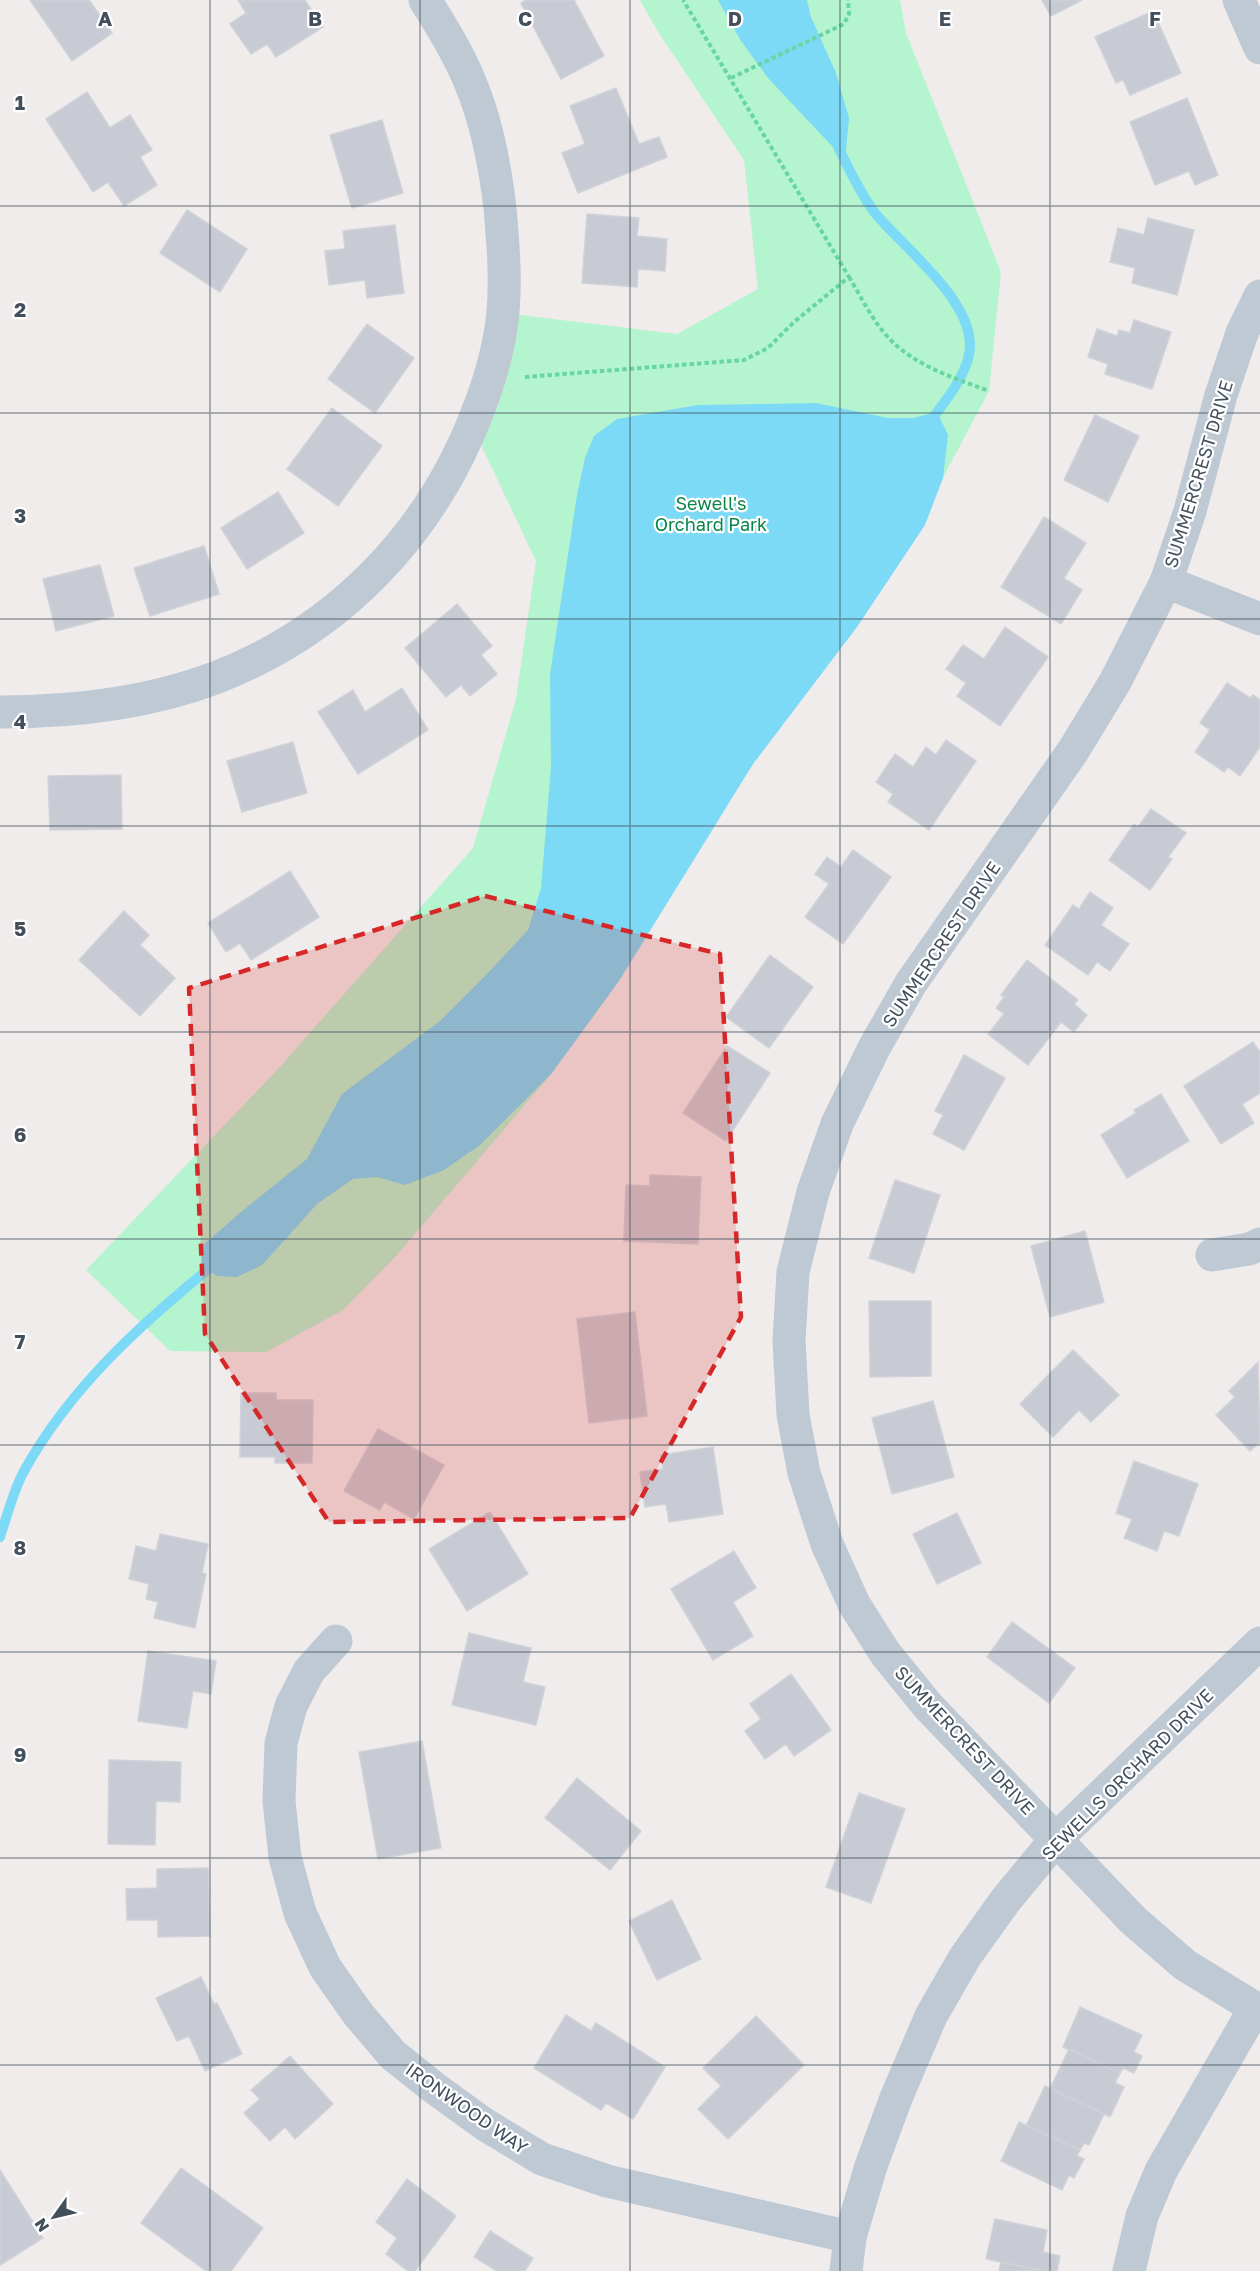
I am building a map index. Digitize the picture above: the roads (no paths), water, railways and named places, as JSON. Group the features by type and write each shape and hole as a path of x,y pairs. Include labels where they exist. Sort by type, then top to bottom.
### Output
{"street":[{"path":"0,712 61,712 156,696 215,678 274,650 324,617 374,577 414,530 449,477 491,377 503,313 504,253 489,138 470,81 425,0"},
{"path":"1239,0 1260,48"},
{"name":"SUMMERCREST DRIVE","path":"1257,2010 1185,1965 1133,1920 1057,1838 928,1706 885,1653 849,1594 827,1544 804,1473 793,1415 789,1341 793,1272 813,1192 837,1124 874,1048 911,983 1073,751 1115,682 1166,582 1190,511 1221,395 1242,333 1260,296"},
{"path":"1166,582 1260,619"},
{"path":"1212,1255 1249,1249 1260,1244"},
{"name":"IRONWOOD WAY","path":"336,1641 309,1671 291,1706 281,1743 279,1801 285,1857 300,1913 325,1966 358,2014 393,2055 483,2124 542,2159 607,2181 850,2237"},
{"name":"SEWELLS ORCHARD DRIVE","path":"846,2271 850,2237 871,2166 931,2016 965,1958 1005,1901 1057,1838 1260,1643"},
{"path":"1129,2271 1142,2216 1161,2171 1257,2010"}],"water":[{"path":"718,0 807,0 811,17 836,73 849,118 845,160 768,78 741,41"},
{"path":"816,403 888,418 913,418 937,412 948,435 943,478 925,525 857,627 753,764 619,981 552,1073 480,1145 444,1170 405,1185 377,1177 353,1179 317,1204 262,1265 237,1277 217,1276 201,1265 202,1246 307,1159 342,1094 440,1021 528,930 541,888 551,767 550,674 577,495 585,458 594,436 617,419 698,405"}],"waterway":[{"path":"839,149 875,213 933,274 959,309 967,327 970,345 966,365 956,385 930,421"},
{"path":"0,1537 23,1473 62,1413 85,1385 135,1333 217,1262"}],"park label":[{"name":"Sewell's Orchard Park","path":"711,513"}]}
